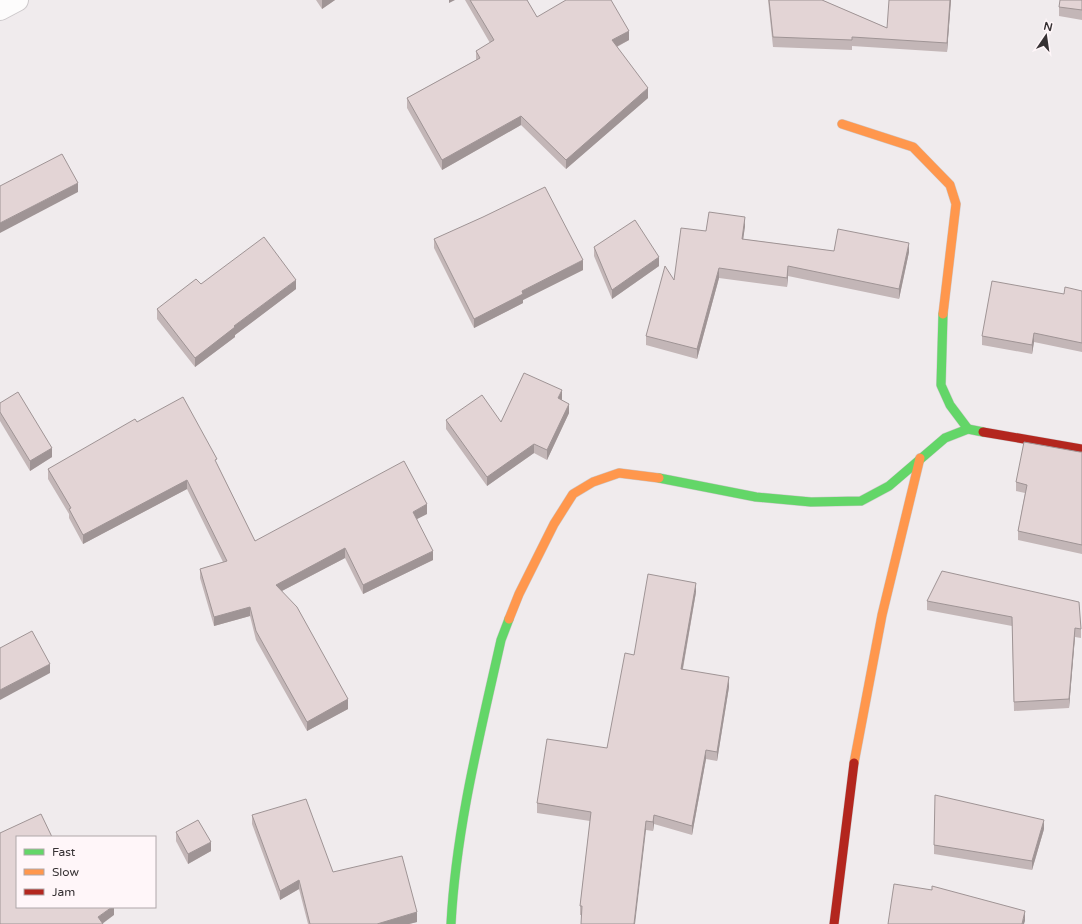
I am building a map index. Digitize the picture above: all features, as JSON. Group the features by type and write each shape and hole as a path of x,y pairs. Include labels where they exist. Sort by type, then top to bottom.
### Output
{"street":[{"path":"0,9 17,0"},
{"path":"842,124 913,147 950,185 956,204 942,325 941,386 950,405 968,429"},
{"path":"451,924 453,888 469,782 501,640 519,594 554,524 573,494 593,482 618,473 677,480 756,497 811,502 861,501 889,486 945,438 968,429 1082,449"},
{"path":"834,924 852,774 875,649 899,539 920,458"}],"building":[{"path":"470,0 527,0 537,17 566,0 611,0 629,31 612,40 648,88 566,160 521,116 442,160 407,98 480,58 476,51 494,40"},
{"path":"769,0 822,0 887,28 889,0 950,0 947,43 852,37 852,40 773,37"},
{"path":"1060,0 1082,0 1082,10 1059,7"},
{"path":"62,154 78,183 0,223 0,186"},
{"path":"545,187 583,260 522,291 523,294 474,319 434,239"},
{"path":"709,212 745,217 742,239 834,251 838,229 909,243 899,289 788,266 787,278 719,268 697,349 646,336 665,266 674,280 681,228 706,231"},
{"path":"635,220 659,257 612,290 594,247"},
{"path":"264,237 296,280 234,326 235,327 195,358 157,309 196,279 201,284"},
{"path":"992,281 1064,294 1065,287 1082,291 1082,343 1034,333 1032,345 982,336"},
{"path":"524,373 562,390 558,398 569,404 547,450 534,444 487,477 446,420 482,395 501,422"},
{"path":"18,392 52,448 30,461 0,412 0,403"},
{"path":"183,397 217,459 215,460 255,541 404,461 427,504 413,512 433,551 363,585 345,548 276,585 297,607 348,699 307,722 256,631 250,607 214,617 200,569 227,561 187,480 83,535 69,509 71,508 48,469 135,419 137,422"},
{"path":"1024,442 1082,452 1082,545 1018,531 1027,485 1016,482"},
{"path":"942,571 1079,602 1081,629 1075,628 1069,699 1014,702 1012,617 927,601"},
{"path":"648,574 696,583 681,669 729,677 717,752 706,750 692,826 654,815 653,822 646,821 634,924 581,924 582,906 580,906 591,812 537,803 547,739 607,748 625,653 634,655"},
{"path":"32,631 50,664 0,690 0,648"},
{"path":"935,795 1044,820 1032,861 934,845"},
{"path":"306,799 333,872 402,856 417,912 377,924 310,924 299,880 280,891 252,815"},
{"path":"41,814 52,836 16,836 16,908 111,908 98,917 103,924 0,924 0,833"},
{"path":"198,820 211,842 188,854 176,832"},
{"path":"894,884 932,890 932,886 1025,911 1022,924 888,924"}],"traffic: fast":[{"path":"943,314 941,385 950,405 968,429"},
{"path":"659,478 756,497 811,502 861,501 889,486 945,438 968,429 983,432"},
{"path":"451,924 463,817 477,746 501,640 509,619"}],"traffic: slow":[{"path":"842,124 913,147 950,185 956,204 943,314"},
{"path":"854,763 882,615 920,458"},
{"path":"509,619 519,594 554,524 573,494 593,482 619,473 659,478"}],"traffic: jam":[{"path":"983,432 1082,449"},
{"path":"834,924 854,763"}]}
